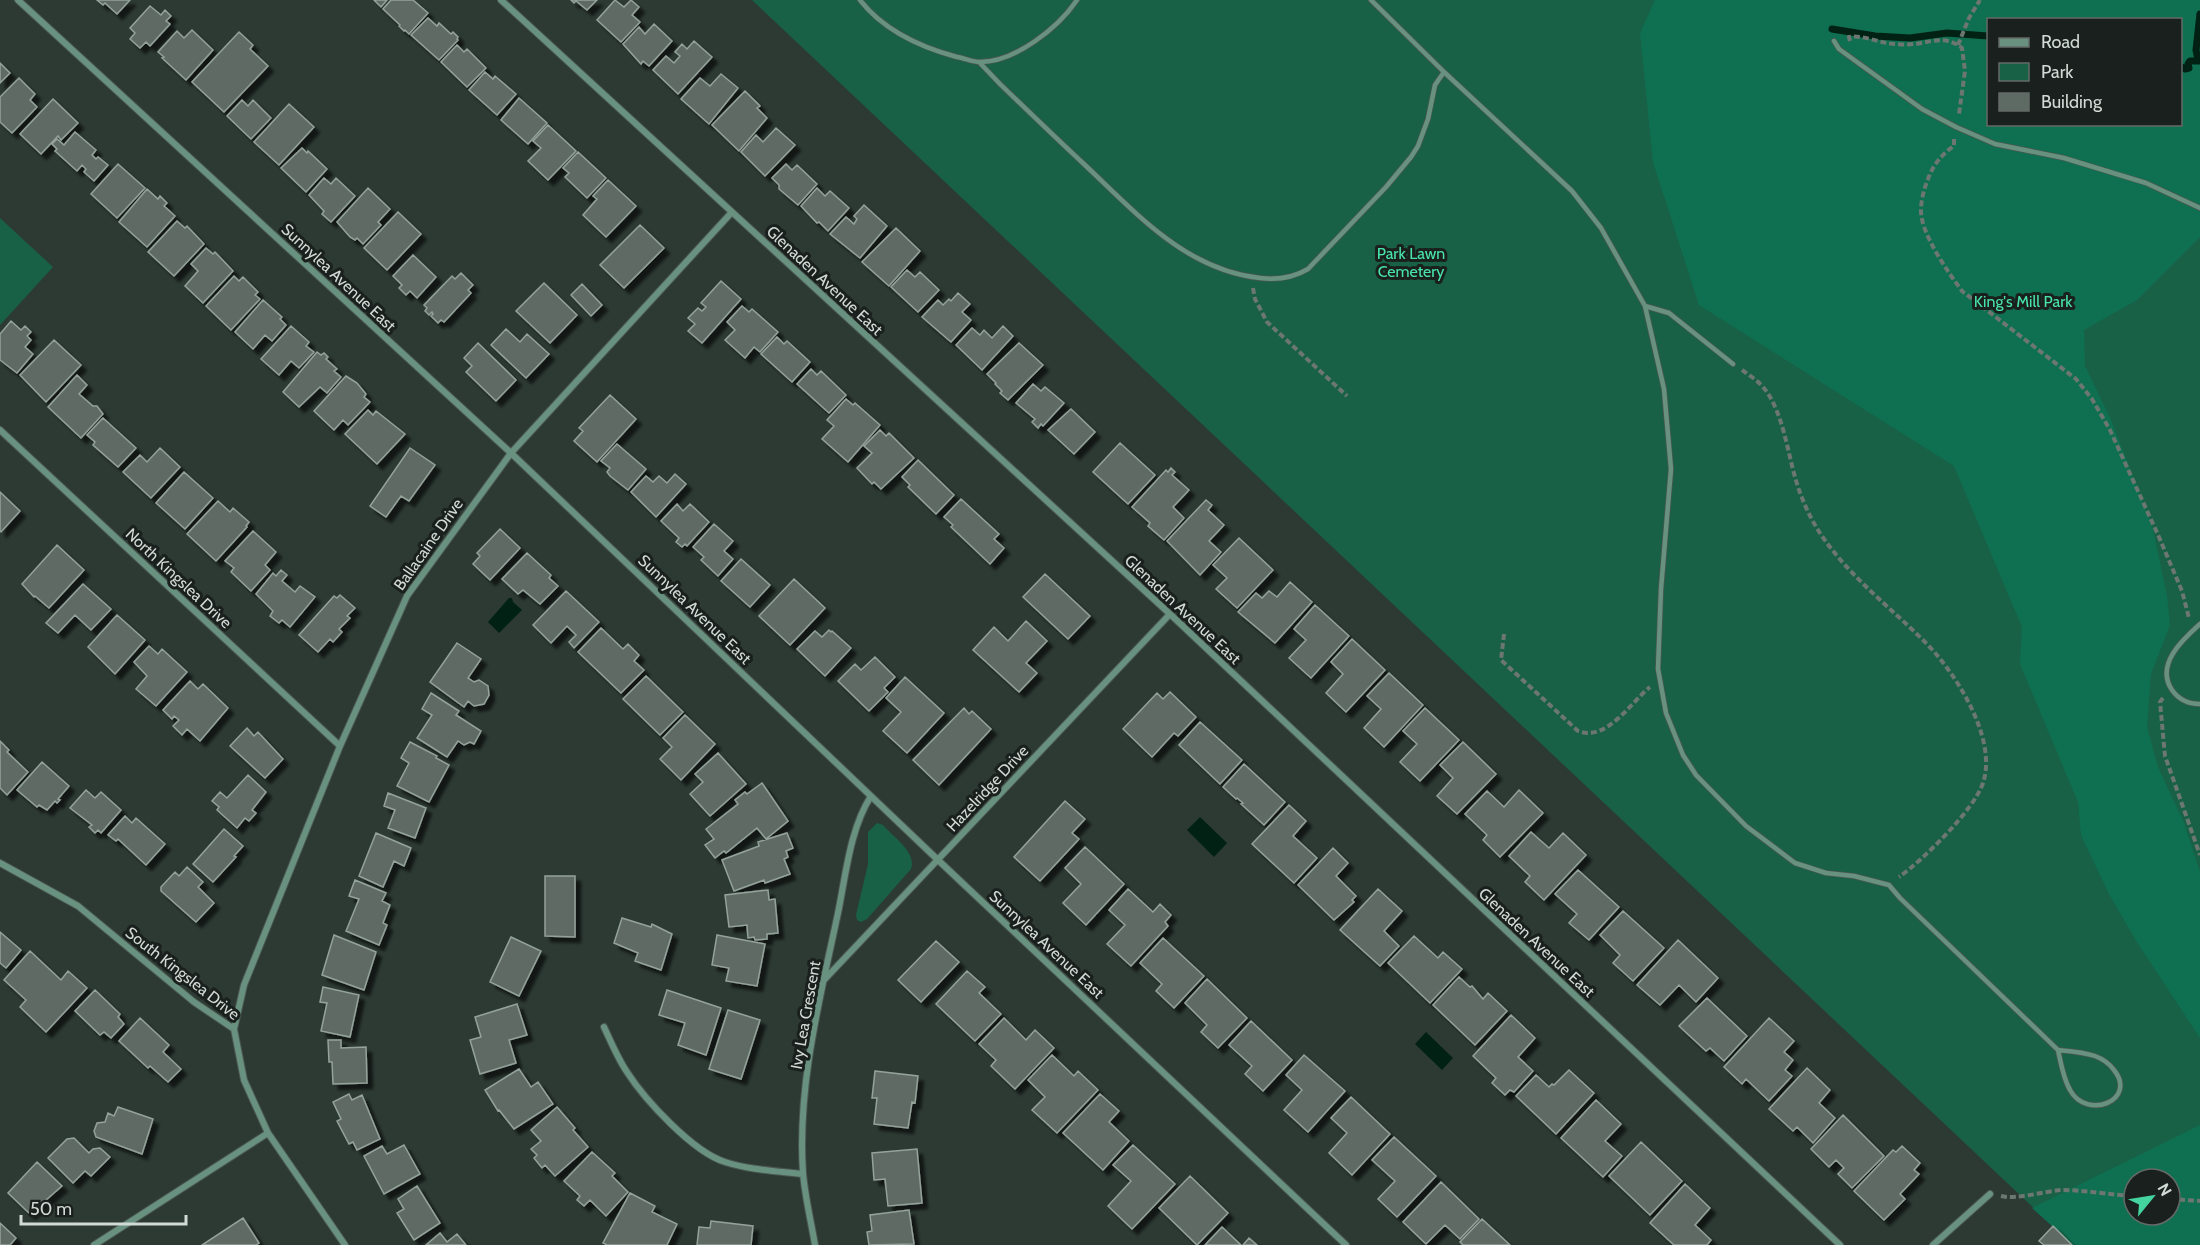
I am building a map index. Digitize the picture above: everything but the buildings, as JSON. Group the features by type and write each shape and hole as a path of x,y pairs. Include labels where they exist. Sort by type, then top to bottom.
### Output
{"street":[{"name":"Sunnylea Avenue East","path":"18,0 511,453 1346,1245"},
{"name":"Glenaden Avenue East","path":"501,0 1170,614 1840,1245"},
{"name":"Ballacaine Drive","path":"234,1029 244,985 340,746 407,596 511,453 732,212"},
{"name":"North Kingslea Drive","path":"0,430 340,746"},
{"name":"Hazelridge Drive","path":"824,980 1170,614"},
{"name":"Ivy Lea Crescent","path":"815,1245 803,1174 803,1103 824,980 861,812 871,796"},
{"name":"South Kingslea Drive","path":"0,863 78,906 194,1002 234,1029 244,1080 268,1133 345,1245"},
{"path":"604,1027 626,1071 643,1094 683,1134 703,1150 726,1162 752,1168 803,1174"},
{"path":"94,1245 268,1133"},
{"path":"1933,1245 1990,1194"}],"lane":[{"path":"860,0 882,23 899,35 928,47 979,62 1006,57 1029,45 1050,31 1069,12 1077,0"},
{"path":"1371,0 1444,72 1572,191 1601,228 1646,306 1664,389 1671,469 1661,589 1658,650 1660,680 1666,713 1683,755 1696,775 1746,826 1795,863 1826,873 1854,876 1889,885 2058,1050 2070,1092 2082,1103 2094,1106 2106,1104 2119,1093 2121,1082 2116,1071 2105,1060 2093,1055 2058,1050"},
{"path":"1834,41 1839,49 1922,109 1956,127 1995,144 2064,158 2146,183 2200,208"},
{"path":"979,62 1153,230 1208,264 1250,277 1285,278 1298,275 1308,269 1386,187 1418,146 1428,119 1435,85 1444,72"},
{"path":"1646,306 1669,313 1733,364"},
{"path":"2200,624 2177,646 2167,668 2170,688 2182,700 2200,704"}],"path":[{"path":"1958,45 1969,18 1980,0"},
{"path":"1849,37 1856,36 1907,45 1941,38 1962,48 1965,71 1954,146 1946,151 1938,161 1923,191 1921,213 1927,234 1962,291 2076,379 2092,399 2110,430 2159,537 2182,591 2193,631"},
{"path":"1250,277 1255,299 1267,322 1347,396"},
{"path":"1733,364 1764,388 1773,404 1786,440 1795,477 1818,530 1857,578 1927,644 1969,702 1981,728 1986,766 1983,783 1976,797 1928,854 1889,885"},
{"path":"1504,634 1500,660 1578,731 1585,734 1606,730 1640,695 1660,680"},
{"path":"2170,688 2160,702 2165,756 2200,855"},
{"path":"1990,1194 2010,1198 2034,1192 2064,1190 2122,1195"},
{"path":"2182,1200 2200,1201"}],"green space":[{"name":"Park Lawn Cemetery","path":"752,0 2200,0 2200,1245 2073,1245"},
{"name":"King's Mill Park","path":"1655,0 2200,0 2200,237 2137,300 2084,330 2085,366 2111,420 2152,525 2167,596 2170,625 2151,674 2147,727 2158,767 2184,823 2200,872 2200,1038 2135,939 2109,894 2081,835 2078,802 2020,664 2022,627 1954,466 1699,305 1653,162 1640,33"},
{"path":"0,218 53,267 0,325"},
{"path":"877,823 883,825 903,845 912,863 911,869 867,919 861,922 857,920 856,915 868,864 868,832"},
{"path":"2200,1125 2200,1245 2073,1245 2032,1208"}],"shaded area":[{"path":"509,598 512,598 522,610 499,633 488,622"},
{"path":"1200,817 1227,843 1214,857 1187,830"},
{"path":"1426,1032 1453,1058 1442,1070 1415,1044"}],"waterway":[{"path":"2198,60 2196,50 2200,14"},
{"path":"1832,29 1875,36 1910,38 1947,33 1987,36"},
{"path":"2182,67 2189,68 2190,61 2200,61"}]}
